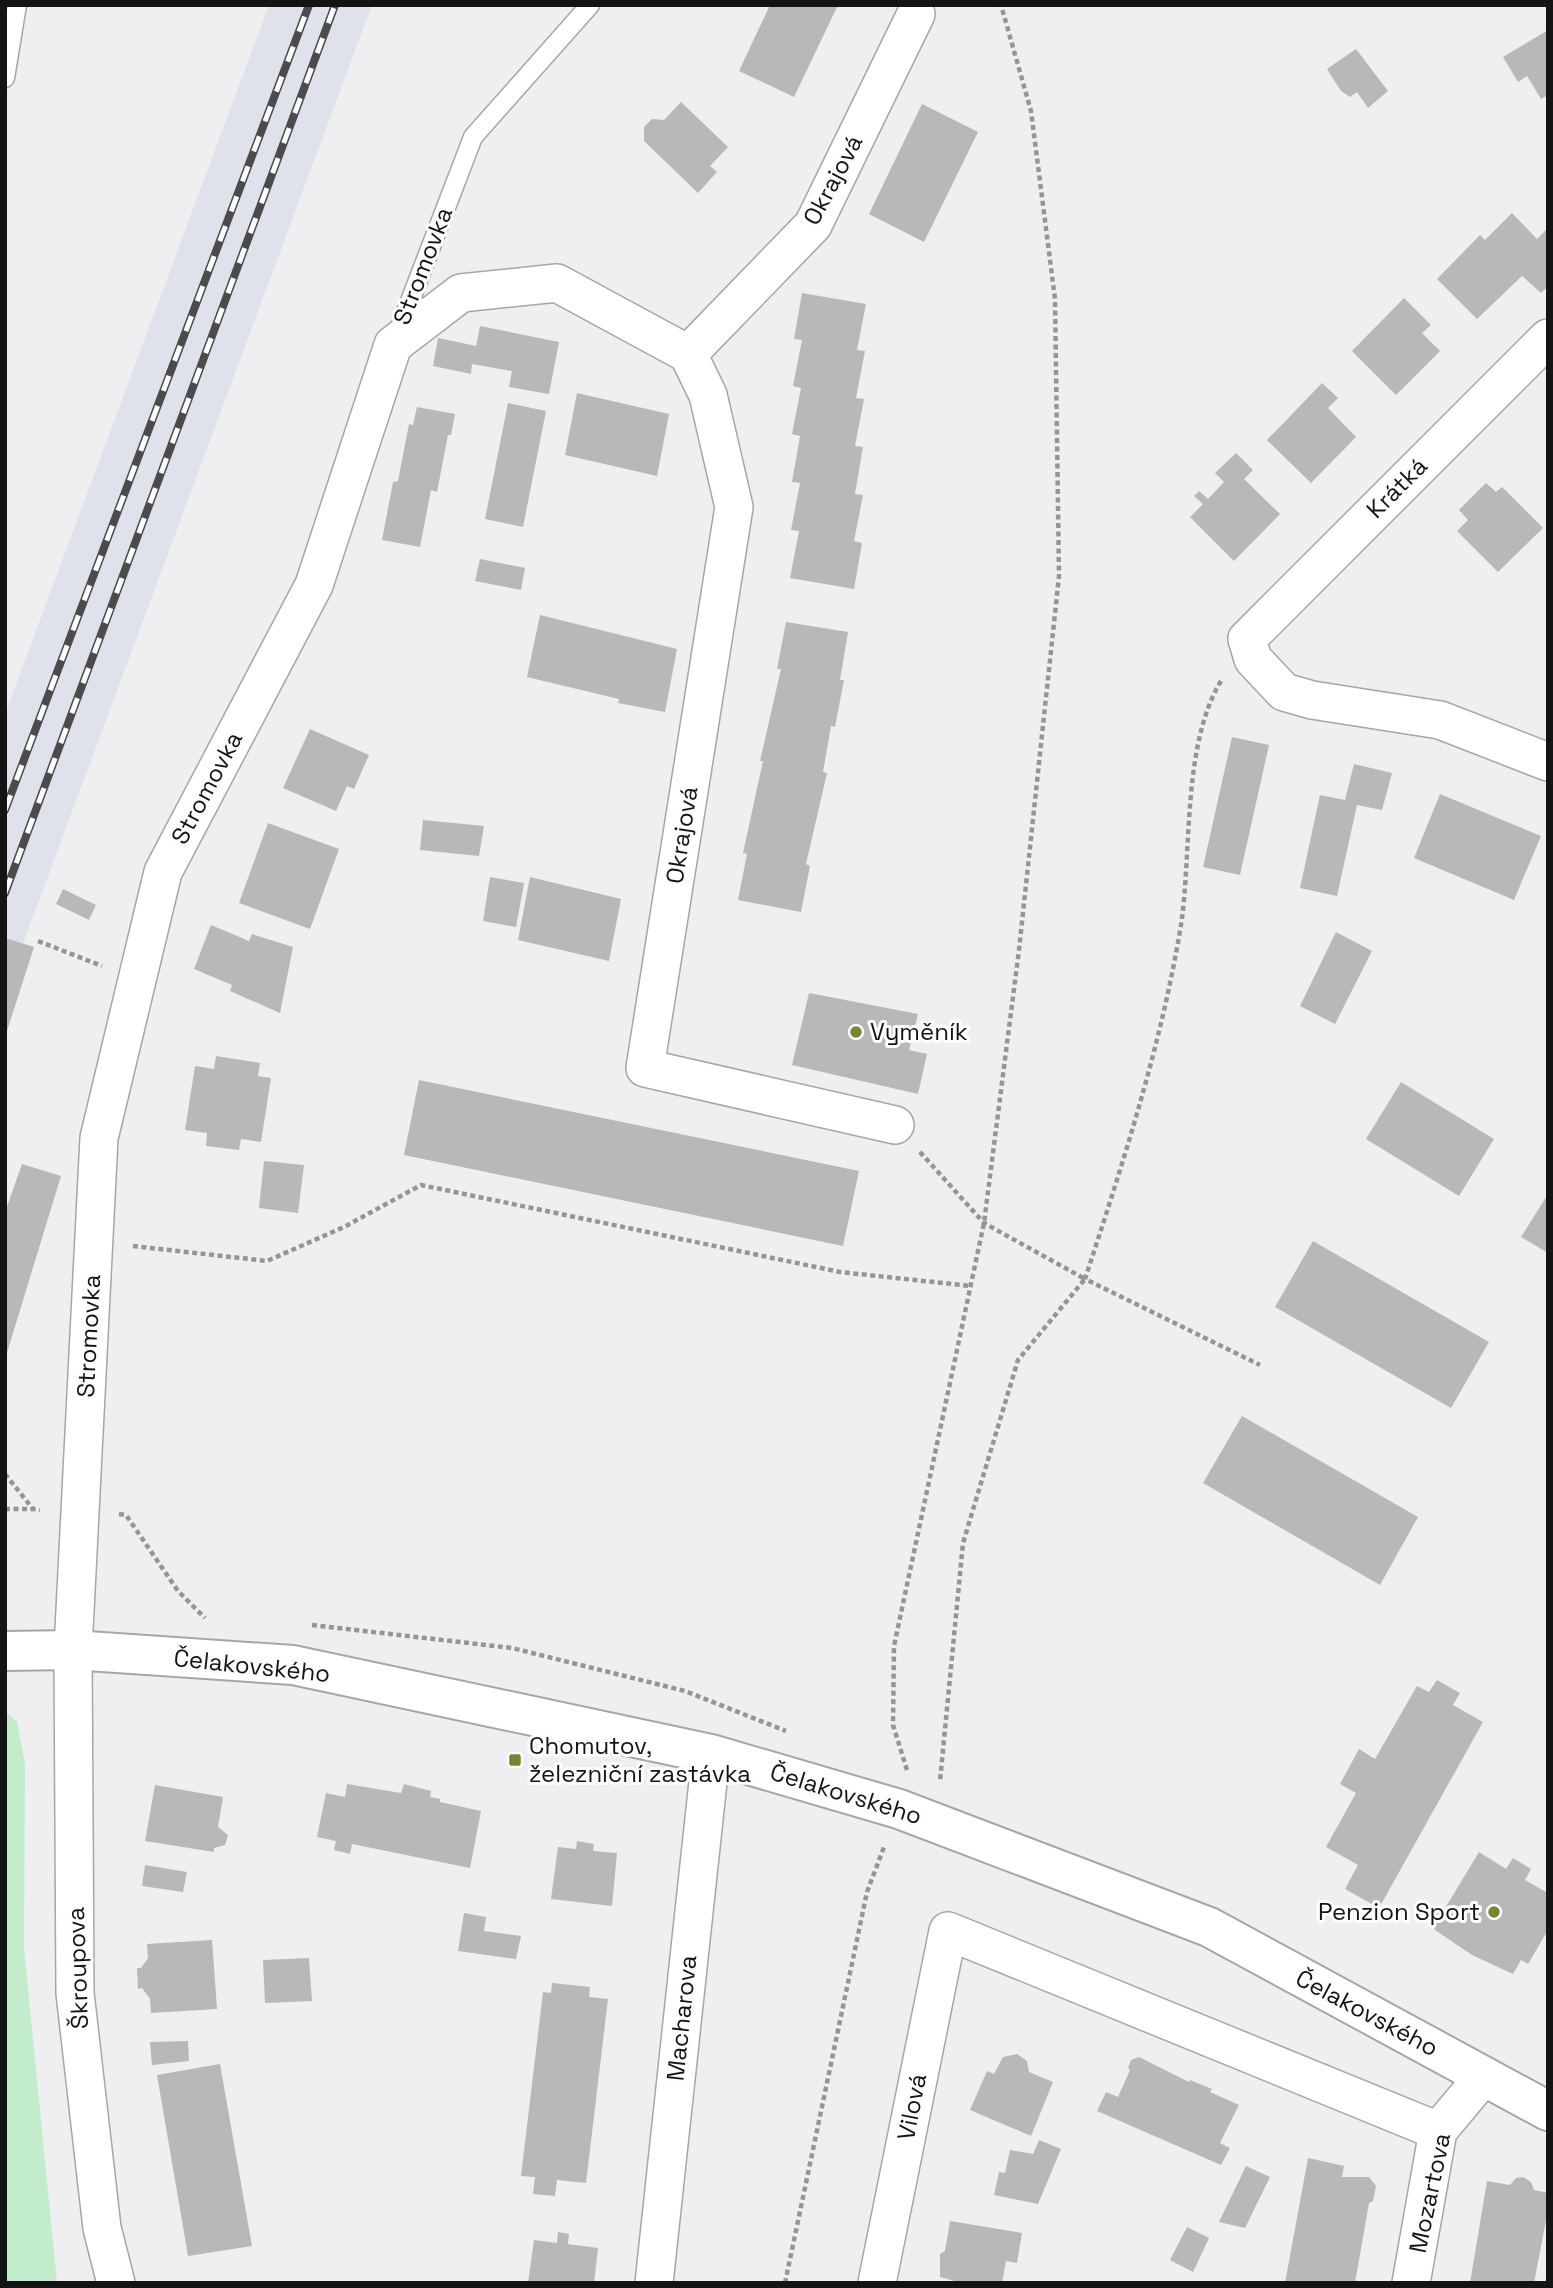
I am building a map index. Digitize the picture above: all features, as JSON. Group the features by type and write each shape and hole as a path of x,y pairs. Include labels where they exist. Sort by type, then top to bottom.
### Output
{"street":[{"name":"Okrajová","path":"895,1125 645,1068 734,507 708,396 688,354 813,225 916,14"},
{"path":"393,345 461,293 557,283 688,354"},
{"name":"Krátká","path":"1247,639 1548,338"},
{"name":"Stromovka","path":"72,1650 99,1138 136,979 163,872 314,585 393,345"},
{"path":"1247,639 1253,659 1284,692 1312,700 1440,720 1548,762"},
{"name":"Čelakovského","path":"5,1651 72,1650 293,1665 710,1754 932,1819 1209,1927 1548,2111"},
{"name":"Škroupova","path":"72,1650 75,1993 102,2228 116,2283"},
{"name":"Macharova","path":"654,2283 710,1754"},
{"name":"Vilová","path":"877,2283 948,1931 1438,2131"},
{"name":"Mozartova","path":"1411,2283 1438,2131 1484,2076"}],"lane":[{"path":"5,78 17,5"},
{"name":"Stromovka","path":"393,345 473,137 590,5"}],"path":[{"path":"909,1779 893,1725 894,1646 984,1223 1019,950 1059,576 1055,299 1031,111 1002,5"},
{"path":"932,1819 939,1790 963,1543 1018,1360 1085,1279 1135,1128 1181,925 1196,755 1214,692 1247,639"},
{"path":"38,941 136,979"},
{"path":"895,1125 984,1223 1085,1279 1260,1365"},
{"path":"94,1242 267,1261 344,1227 421,1185 840,1272 971,1286"},
{"path":"5,1509 33,1509"},
{"path":"205,1618 217,1619"},
{"path":"305,1624 512,1648 685,1691 797,1735"},
{"path":"785,2283 867,1892 887,1839"}],"shaded area":[{"path":"269,5 372,5 5,992 5,714"}],"green space":[{"path":"5,1712 17,1721 25,1764 24,1948 57,2283 5,2283"}],"building":[{"path":"770,5 838,5 794,97 739,71"},
{"path":"1548,30 1548,95 1541,99 1527,76 1518,82 1503,57"},
{"path":"1356,49 1388,91 1368,108 1357,92 1350,97 1341,91 1327,69"},
{"path":"681,102 728,147 710,166 717,172 698,193 644,141 644,127 652,119 664,120"},
{"path":"922,104 978,132 924,242 869,214"},
{"path":"1512,213 1537,239 1548,228 1548,286 1541,293 1522,276 1477,319 1437,279 1480,235 1485,240"},
{"path":"802,293 866,304 857,350 865,351 856,398 864,399 855,446 863,447 855,494 863,495 854,541 862,543 854,589 790,578 799,531 791,530 800,483 792,482 800,436 792,434 801,388 793,386 802,340 794,339"},
{"path":"1404,298 1431,325 1422,333 1440,351 1396,395 1352,351"},
{"path":"480,326 559,342 549,394 509,387 512,371 472,364 471,374 433,366 438,338 476,346"},
{"path":"1322,383 1338,398 1328,408 1356,437 1311,483 1267,440"},
{"path":"577,393 669,414 657,476 565,455"},
{"path":"508,403 546,411 523,527 485,519"},
{"path":"417,407 455,414 437,492 431,490 420,547 382,540 393,482 398,481 409,424 413,425"},
{"path":"1236,453 1253,470 1244,479 1280,514 1234,561 1190,517 1203,504 1194,496 1199,491 1208,499 1224,482 1215,473"},
{"path":"1486,483 1496,492 1502,487 1543,528 1498,572 1457,531 1468,520 1459,510"},
{"path":"480,559 525,568 521,590 475,581"},
{"path":"540,615 677,649 665,712 618,703 619,699 527,677"},
{"path":"786,622 848,632 840,680 844,680 835,727 831,726 823,772 827,773 806,864 810,866 801,912 738,900 747,854 743,853 763,761 760,761 781,669 777,669"},
{"path":"310,729 369,755 354,789 347,786 336,811 283,788"},
{"path":"1232,737 1269,745 1240,875 1203,867"},
{"path":"1354,764 1392,773 1382,810 1357,805 1337,896 1300,888 1320,795 1345,800"},
{"path":"1440,794 1541,836 1514,900 1414,858"},
{"path":"423,820 484,826 479,856 420,850"},
{"path":"268,823 339,849 310,929 239,903"},
{"path":"490,877 524,883 516,927 483,921"},
{"path":"530,877 621,899 609,961 518,940"},
{"path":"63,889 96,905 89,920 56,904"},
{"path":"211,925 249,941 252,934 293,947 280,1013 230,991 232,985 194,969"},
{"path":"1336,932 1372,951 1335,1024 1300,1006"},
{"path":"5,938 34,947 6,1034 5,1034"},
{"name":"Vyměník","path":"809,993 918,1014 909,1050 927,1054 918,1094 792,1065"},
{"path":"216,1056 260,1063 258,1076 271,1078 261,1142 241,1139 239,1150 206,1146 207,1133 185,1130 195,1066 214,1069"},
{"path":"419,1080 859,1171 843,1246 404,1155"},
{"path":"1401,1082 1494,1139 1459,1196 1366,1139"},
{"path":"264,1161 304,1165 298,1213 259,1208"},
{"path":"22,1164 61,1176 6,1356 5,1212"},
{"path":"1548,1194 1548,1253 1521,1237"},
{"path":"1313,1241 1489,1342 1451,1408 1275,1307"},
{"path":"1242,1416 1418,1517 1380,1585 1203,1483"},
{"path":"1437,1680 1460,1693 1453,1705 1483,1722 1379,1908 1345,1889 1358,1865 1326,1847 1356,1793 1340,1784 1359,1749 1375,1759 1417,1686 1429,1692"},
{"path":"347,1784 401,1793 404,1784 431,1791 430,1797 440,1799 440,1802 481,1811 470,1868 352,1844 350,1854 334,1850 336,1841 317,1837 326,1793 345,1797"},
{"path":"155,1785 223,1797 218,1827 228,1835 225,1845 214,1848 214,1852 145,1841"},
{"path":"577,1841 594,1844 593,1851 617,1853 612,1906 551,1899 558,1847 576,1849"},
{"name":"Penzion Sport","path":"1479,1852 1506,1869 1513,1858 1531,1869 1525,1880 1548,1893 1548,1930 1528,1964 1521,1960 1513,1974 1472,1955 1435,1930 1432,1923 1437,1914 1444,1910"},
{"path":"145,1865 187,1872 183,1892 142,1886"},
{"path":"464,1913 486,1917 484,1931 521,1936 516,1959 458,1951"},
{"path":"212,1940 217,2009 151,2013 150,1999 142,1988 138,1989 137,1968 141,1968 148,1958 147,1944"},
{"path":"309,1958 312,2001 265,2003 263,1960"},
{"path":"552,1983 590,1987 589,1997 608,1999 586,2183 557,2180 555,2196 533,2194 535,2177 521,2176 543,1992 551,1993"},
{"path":"188,2041 189,2061 152,2065 150,2042"},
{"path":"1017,2054 1027,2061 1029,2072 1053,2082 1031,2136 970,2110 987,2071 994,2074 1003,2057"},
{"path":"1139,2057 1189,2082 1190,2080 1212,2089 1210,2092 1239,2105 1220,2143 1230,2148 1221,2165 1097,2111 1106,2092 1118,2097 1130,2070 1128,2068 1131,2060"},
{"path":"220,2064 252,2246 188,2256 157,2075"},
{"path":"1039,2140 1061,2149 1038,2204 994,2195 999,2172 1005,2173 1010,2150 1033,2154"},
{"path":"1308,2158 1344,2166 1342,2177 1369,2177 1376,2186 1373,2201 1369,2203 1355,2283 1285,2283"},
{"path":"1246,2166 1270,2177 1245,2228 1219,2222"},
{"path":"1523,2177 1531,2182 1534,2190 1548,2193 1548,2210 1534,2283 1470,2283 1487,2181 1510,2185 1516,2178"},
{"path":"950,2221 1022,2233 1017,2263 1006,2261 1002,2283 962,2283 940,2277 940,2254 945,2251"},
{"path":"1187,2227 1209,2238 1193,2272 1170,2260"},
{"path":"558,2232 569,2234 568,2244 598,2248 594,2283 528,2283 534,2240 557,2243"}],"railway":[{"path":"5,810 309,5"},
{"path":"5,893 335,5"}],"place":[{"name":"Vyměník","path":"856,1032"},
{"name":"Chomutov, železniční zastávka","path":"515,1760"},
{"name":"Penzion Sport","path":"1494,1912"}]}
